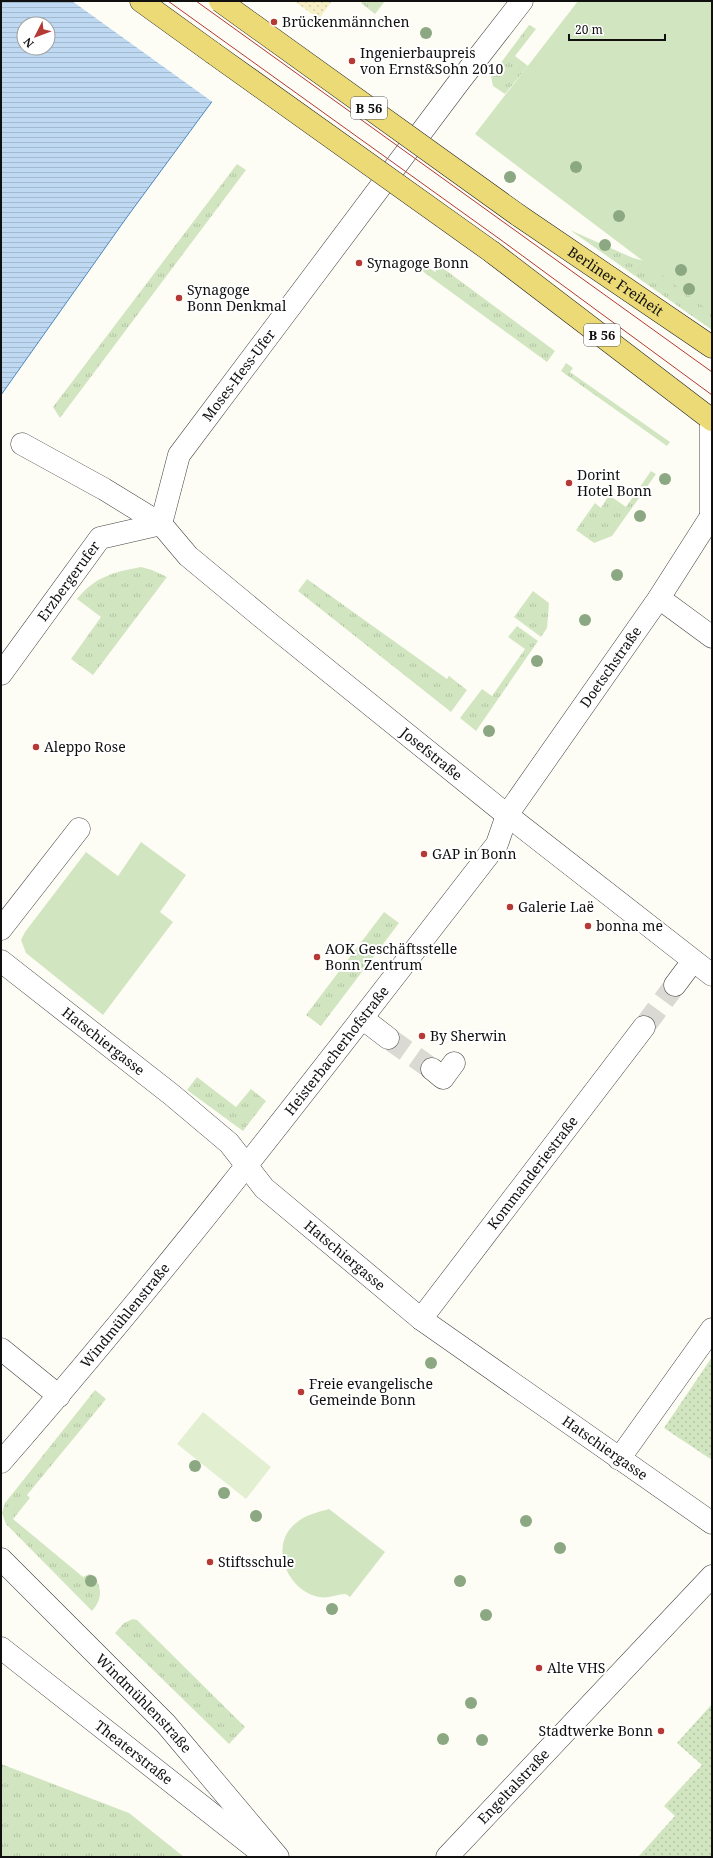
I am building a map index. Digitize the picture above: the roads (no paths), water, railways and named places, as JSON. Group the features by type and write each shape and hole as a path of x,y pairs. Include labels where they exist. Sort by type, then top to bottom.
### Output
{"main road":[{"name":"B 56","path":"141,1 492,252 712,419"},
{"name":"Berliner Freiheit","path":"220,1 518,216 712,347"}],"street":[{"name":"Moses-Hess-Ufer","path":"160,524 180,455 399,162 522,1"},
{"name":"Doetschstraße","path":"507,815 659,598 711,516 712,419"},
{"name":"Josefstraße","path":"22,444 104,488 160,524 188,556 507,815 712,975"},
{"name":"Erzbergerufer","path":"1,674 100,538 160,524"},
{"path":"659,598 712,637"},
{"name":"Heisterbacherhofstraße","path":"247,1168 497,844 507,815"},
{"path":"1,929 80,829"},
{"name":"Hatschiergasse","path":"1,961 229,1143 264,1188 421,1319 712,1524"},
{"path":"675,985 693,961"},
{"path":"362,1018 388,1038"},
{"name":"Kommanderiestraße","path":"421,1319 644,1027"},
{"path":"432,1069 443,1078 454,1063"},
{"name":"Windmühlenstraße","path":"1,1462 59,1396 247,1168"},
{"path":"619,1459 712,1329"},
{"path":"1,1349 59,1396"},
{"name":"Windmühlenstraße","path":"1,1559 166,1724 278,1857"},
{"name":"Engeltalstraße","path":"447,1857 712,1576"},
{"name":"Theaterstraße","path":"1,1648 39,1676 190,1798 267,1857"}],"water":[{"path":"1,1 286,1 127,217 1,395"}],"tunnel":[{"path":"644,1027 675,985"},
{"path":"388,1038 432,1069"}],"tram line":[{"path":"168,1 501,240 712,395"},
{"path":"196,1 712,372"}],"place":[{"name":"Brückenmännchen","path":"274,22"},
{"name":"Ingenierbaupreis von Ernst&Sohn 2010","path":"352,61"},
{"name":"Synagoge Bonn","path":"359,263"},
{"name":"Synagoge Bonn Denkmal","path":"179,298"},
{"name":"Dorint Hotel Bonn","path":"569,483"},
{"name":"Aleppo Rose","path":"36,747"},
{"name":"GAP in Bonn","path":"424,854"},
{"name":"Galerie Laë","path":"510,907"},
{"name":"bonna me","path":"588,926"},
{"name":"AOK Geschäftsstelle Bonn Zentrum","path":"317,957"},
{"name":"By Sherwin","path":"422,1036"},
{"name":"Freie evangelische Gemeinde Bonn","path":"301,1392"},
{"name":"Stiftsschule","path":"210,1562"},
{"name":"Alte VHS","path":"539,1668"},
{"name":"Stadtwerke Bonn","path":"661,1731"}]}
